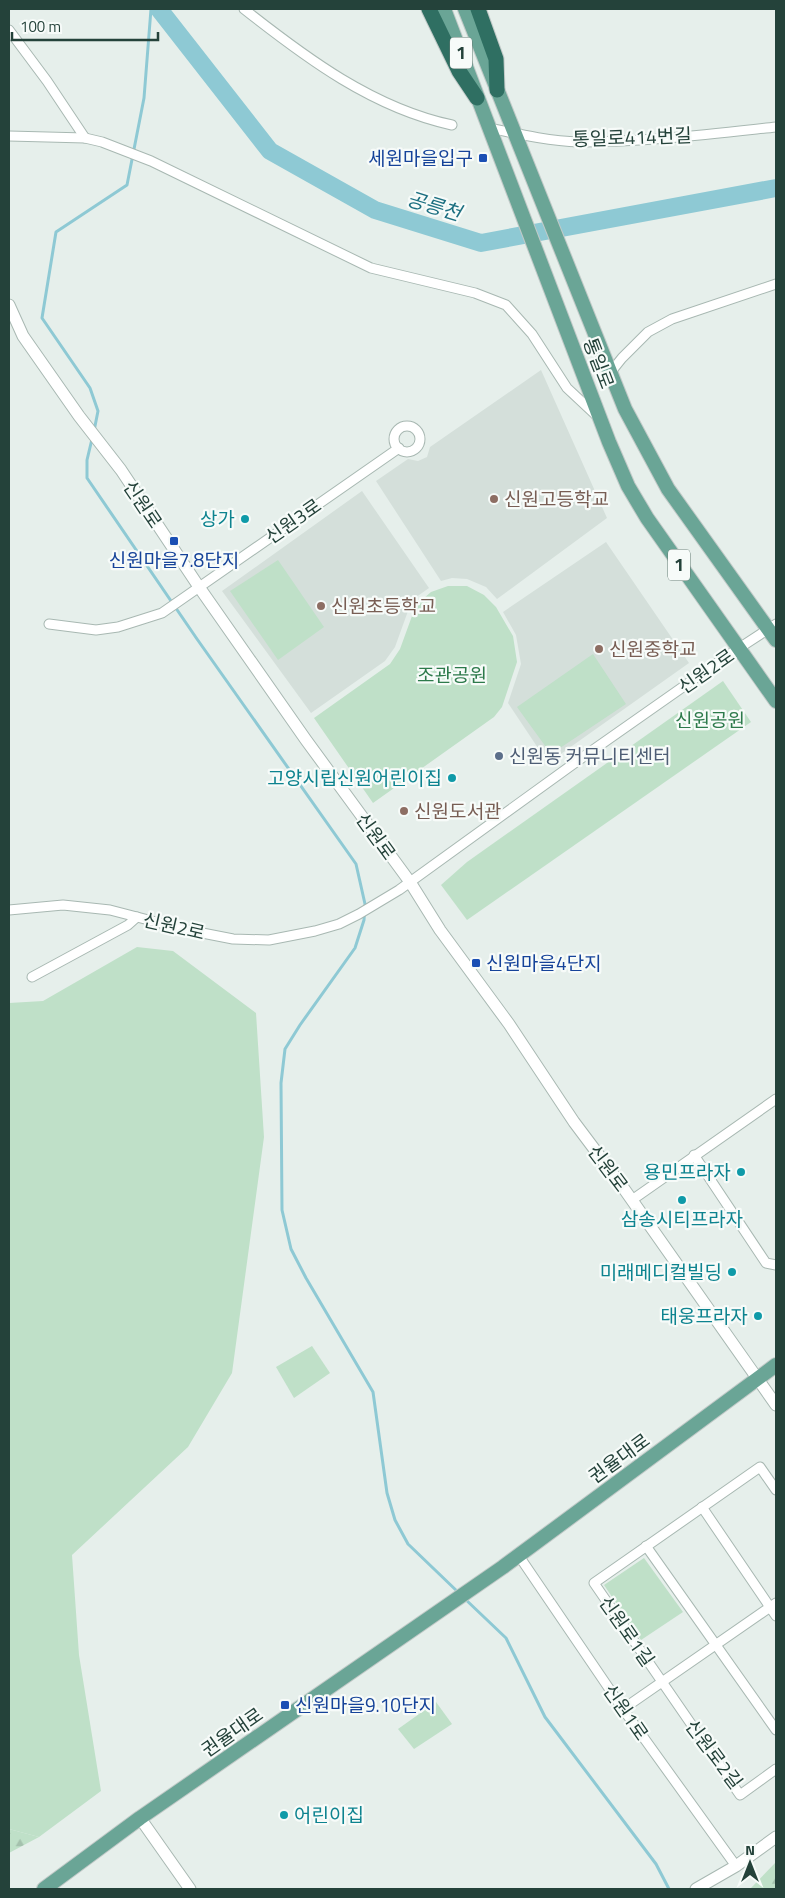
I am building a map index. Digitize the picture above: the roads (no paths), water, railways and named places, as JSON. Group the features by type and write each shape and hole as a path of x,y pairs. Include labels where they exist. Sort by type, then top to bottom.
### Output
{"highway":[{"path":"428,9 460,71 477,98"},
{"path":"478,9 496,59 497,90"}],"main road":[{"name":"통일로","path":"444,9 600,418 628,486 647,518 776,701"},
{"name":"통일로","path":"465,9 625,408 668,489 774,631"},
{"name":"권율대로","path":"44,1889 140,1818 518,1556 776,1365"}],"street":[{"path":"244,9 293,48 363,92 423,119 452,125"},
{"path":"9,30 47,81 85,138"},
{"name":"통일로414번길","path":"489,128 516,134 577,142 678,137 776,127"},
{"path":"9,136 85,138 102,142 151,162 371,268 475,293 506,305 532,334 567,388 600,418"},
{"path":"610,373 648,332 664,323 776,284"},
{"name":"신원로","path":"9,305 23,336 120,470 306,740 410,882 440,930 509,1024 574,1122 632,1200 776,1404"},
{"name":"신원3로","path":"49,624 96,630 118,627 162,613 398,448"},
{"name":"신원2로","path":"9,910 63,905 110,910 187,930 233,939 269,940 339,924 393,894 738,648 774,631"},
{"path":"32,977 128,925 137,917"},
{"name":"신원로","path":"632,1200 776,1099"},
{"path":"694,1155 766,1263 776,1265"},
{"name":"신원로1길","path":"662,1682 594,1583 760,1467 776,1490"},
{"path":"702,1507 773,1605 776,1616"},
{"path":"646,1546 776,1730"},
{"name":"신원1로","path":"518,1556 736,1866"},
{"path":"624,1709 773,1605"},
{"name":"신원로2길","path":"662,1682 740,1795 776,1769"},
{"path":"140,1818 190,1889"},
{"path":"697,1888 736,1866 776,1837"}],"waterway":[{"path":"94,431 98,411 90,388 42,318 56,232 127,185 144,98 151,9"},
{"name":"공릉천","path":"159,9 270,151 375,210 481,243 776,188"},
{"path":"92,439 87,460 87,478 197,639 356,864 365,904 364,920 355,948 285,1049 281,1083 282,1210 291,1249 373,1392 387,1493 395,1520 408,1544 459,1593"},
{"path":"464,1598 506,1638 545,1717 656,1864 669,1889"}],"place":[{"name":"세원마을입구","path":"483,158"},
{"name":"신원고등학교","path":"494,499"},
{"name":"상가","path":"245,519"},
{"name":"신원마을7.8단지","path":"174,541"},
{"name":"신원초등학교","path":"321,606"},
{"name":"신원중학교","path":"599,649"},
{"name":"신원동 커뮤니티센터","path":"499,756"},
{"name":"고양시립신원어린이집","path":"452,778"},
{"name":"신원도서관","path":"404,811"},
{"name":"신원마을4단지","path":"476,963"},
{"name":"용민프라자","path":"741,1172"},
{"name":"삼송시티프라자","path":"682,1200"},
{"name":"미래메디컬빌딩","path":"732,1272"},
{"name":"태웅프라자","path":"758,1316"},
{"name":"신원마을9.10단지","path":"285,1705"},
{"name":"어린이집","path":"284,1815"}],"park label":[{"name":"조관공원","path":"452,675"},
{"name":"신원공원","path":"710,720"}]}
